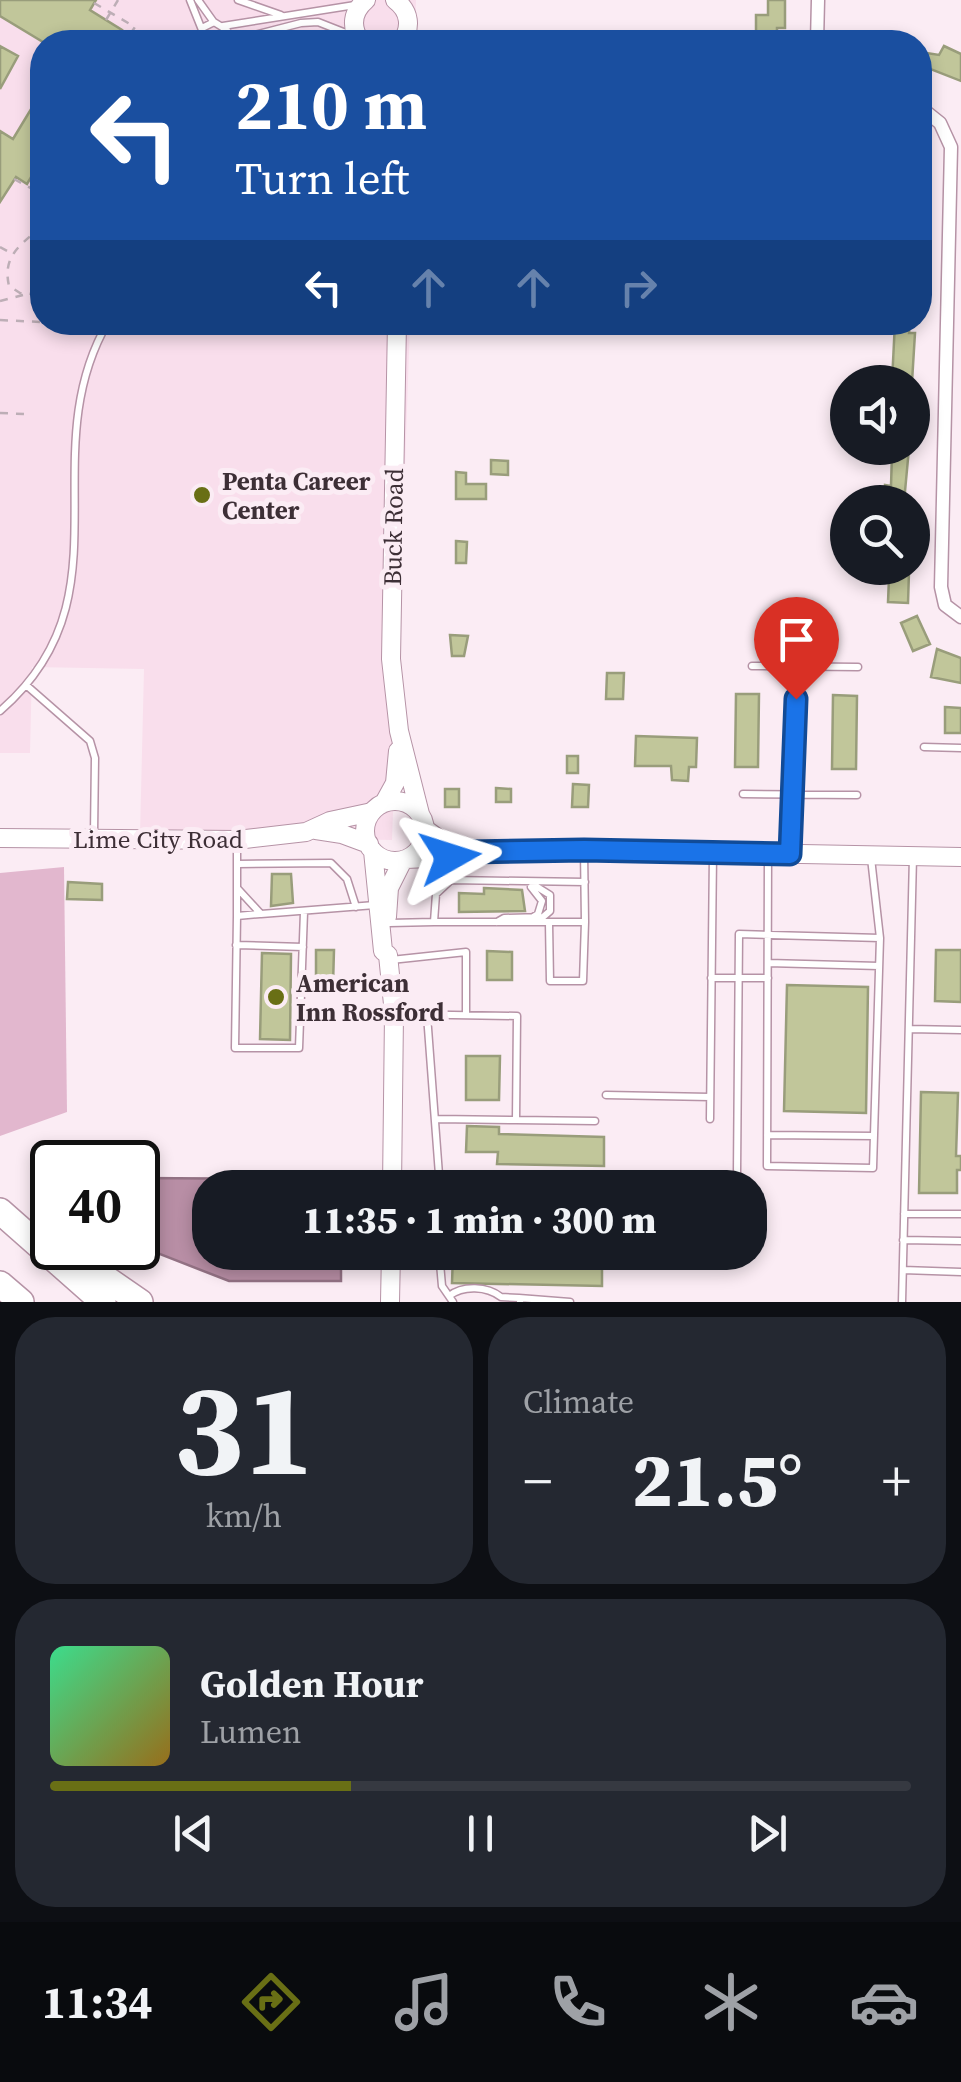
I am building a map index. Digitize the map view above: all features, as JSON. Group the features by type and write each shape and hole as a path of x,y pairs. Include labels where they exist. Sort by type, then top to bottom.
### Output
{"highway":[{"path":"0,1208 30,1228"},
{"path":"0,1208 103,1302"},
{"path":"93,1270 140,1302"},
{"path":"0,1284 21,1302"}],"street":[{"path":"817,30 818,0"},
{"path":"357,30 354,18 364,2"},
{"path":"403,4 407,30"},
{"path":"932,117 940,123 951,147 942,587 945,605 961,617"},
{"name":"Buck Road","path":"378,808 396,783 398,731 391,659 397,335"},
{"name":"Buck Road","path":"398,731 422,822"},
{"path":"388,958 383,951 366,824 378,808 403,802 446,844 469,852"},
{"name":"Lime City Road","path":"316,830 330,821 378,808"},
{"path":"392,1170 394,1014 388,958 393,940 389,888 405,859 419,849 422,822"},
{"name":"Lime City Road","path":"0,838 237,840 316,830 342,834 371,848"},
{"path":"371,848 388,860 450,857 469,852 584,850 961,857"},
{"path":"390,1302 391,1270"}],"lane":[{"path":"194,0 202,30 214,22"},
{"path":"194,0 226,30"},
{"path":"238,0 282,15"},
{"path":"223,26 364,2"},
{"path":"265,30 318,22 335,30"},
{"path":"0,711 26,686 47,654 68,604 75,560 75,423 88,366 102,335"},
{"path":"752,666 858,668"},
{"path":"790,854 797,668"},
{"path":"26,686 90,741 95,758 94,840"},
{"path":"924,747 961,748"},
{"path":"743,794 856,794"},
{"path":"237,840 235,1048 299,1048 304,912"},
{"path":"549,922 550,981 583,981 584,850"},
{"path":"710,1119 713,852"},
{"path":"768,854 767,1166 873,1168 880,938 870,856"},
{"path":"902,1302 913,856"},
{"path":"238,864 331,864 347,879 356,907"},
{"path":"459,880 467,884 529,885 545,890 552,902 543,917 504,918 496,923"},
{"path":"434,922 436,894 446,882 584,882"},
{"path":"238,889 261,914"},
{"path":"237,916 376,904"},
{"path":"389,923 585,922"},
{"path":"737,1170 739,934 880,938"},
{"path":"236,946 302,947"},
{"path":"388,958 466,952 466,1015"},
{"path":"768,963 879,966"},
{"path":"711,978 768,978"},
{"path":"394,1014 517,1016 516,1120"},
{"path":"427,1014 439,1170"},
{"path":"910,1029 961,1030"},
{"path":"606,1095 710,1097"},
{"path":"436,1118 595,1121"},
{"path":"768,1134 874,1136"},
{"path":"904,1214 961,1214"},
{"path":"903,1240 961,1241"},
{"path":"441,1270 442,1286 451,1299 458,1289 478,1288 520,1300 570,1302"},
{"path":"902,1270 961,1272"}],"path":[{"path":"106,20 118,0"},
{"path":"94,3 135,27 133,30"},
{"path":"14,179 30,188"},
{"path":"30,236 10,254 6,266 9,286 30,294"},
{"path":"0,247 10,254"},
{"path":"0,301 26,294"},
{"path":"0,320 30,321"},
{"path":"1,411 24,414"}],"shaded area":[{"name":"Penta Career Center","path":"0,0 416,0 415,30 30,30 30,335 410,335 392,840 140,835 144,669 32,667 30,753 0,753"},
{"path":"64,867 67,1112 0,1136 0,873"},
{"path":"160,1178 192,1178 192,1267 160,1254"},
{"path":"201,1270 341,1270 341,1281 229,1281"}],"building":[{"path":"0,0 96,0 90,10 122,30 30,30 30,34 0,16"},
{"path":"768,0 785,0 785,28 756,30 756,15 768,15"},
{"path":"0,46 18,56 0,89"},
{"path":"944,46 961,54 961,81 932,70 932,54 939,55"},
{"path":"30,111 30,179 27,184 16,177 0,202 0,131 13,139"},
{"path":"894,335 915,335 913,365 893,365"},
{"path":"491,460 508,461 508,475 491,474"},
{"path":"892,465 907,465 906,485 891,485"},
{"path":"456,472 466,473 466,484 486,484 486,499 456,499"},
{"path":"456,541 467,542 466,563 456,563"},
{"path":"889,585 909,585 908,603 888,602"},
{"path":"917,616 930,644 913,651 901,623"},
{"path":"450,635 468,636 464,656 452,656"},
{"path":"937,649 961,658 961,683 931,677"},
{"path":"607,673 624,673 623,699 606,699"},
{"path":"736,694 759,694 758,767 735,767"},
{"path":"833,695 857,696 856,769 832,769"},
{"path":"945,707 961,708 961,733 945,733"},
{"path":"636,736 697,738 696,767 689,767 688,781 672,780 671,766 635,766"},
{"path":"567,756 578,756 578,773 567,773"},
{"path":"573,784 589,785 588,807 572,807"},
{"path":"496,788 511,789 511,802 496,802"},
{"path":"445,789 459,789 459,807 445,807"},
{"path":"272,874 291,874 293,903 271,906"},
{"path":"68,882 102,884 102,900 67,899"},
{"path":"484,888 522,890 525,911 459,912 459,893 484,894"},
{"path":"316,950 334,950 333,985 316,985"},
{"path":"936,950 961,950 961,1002 935,1001"},
{"path":"487,951 512,952 512,980 487,980"},
{"name":"American Inn Rossford","path":"262,953 291,954 290,1040 260,1039"},
{"path":"787,985 868,987 866,1113 784,1111"},
{"path":"466,1056 500,1056 499,1100 466,1100"},
{"path":"921,1092 958,1093 956,1156 961,1156 961,1170 957,1170 957,1193 919,1193"},
{"path":"467,1126 499,1127 499,1134 604,1137 604,1166 497,1164 498,1152 466,1152"},
{"path":"452,1270 602,1270 602,1286 452,1283"}],"place":[{"name":"Penta Career Center","path":"202,495"},
{"name":"American Inn Rossford","path":"276,997"}],"route":[{"path":"450,857 469,852 584,850 790,854 796,699"}]}
